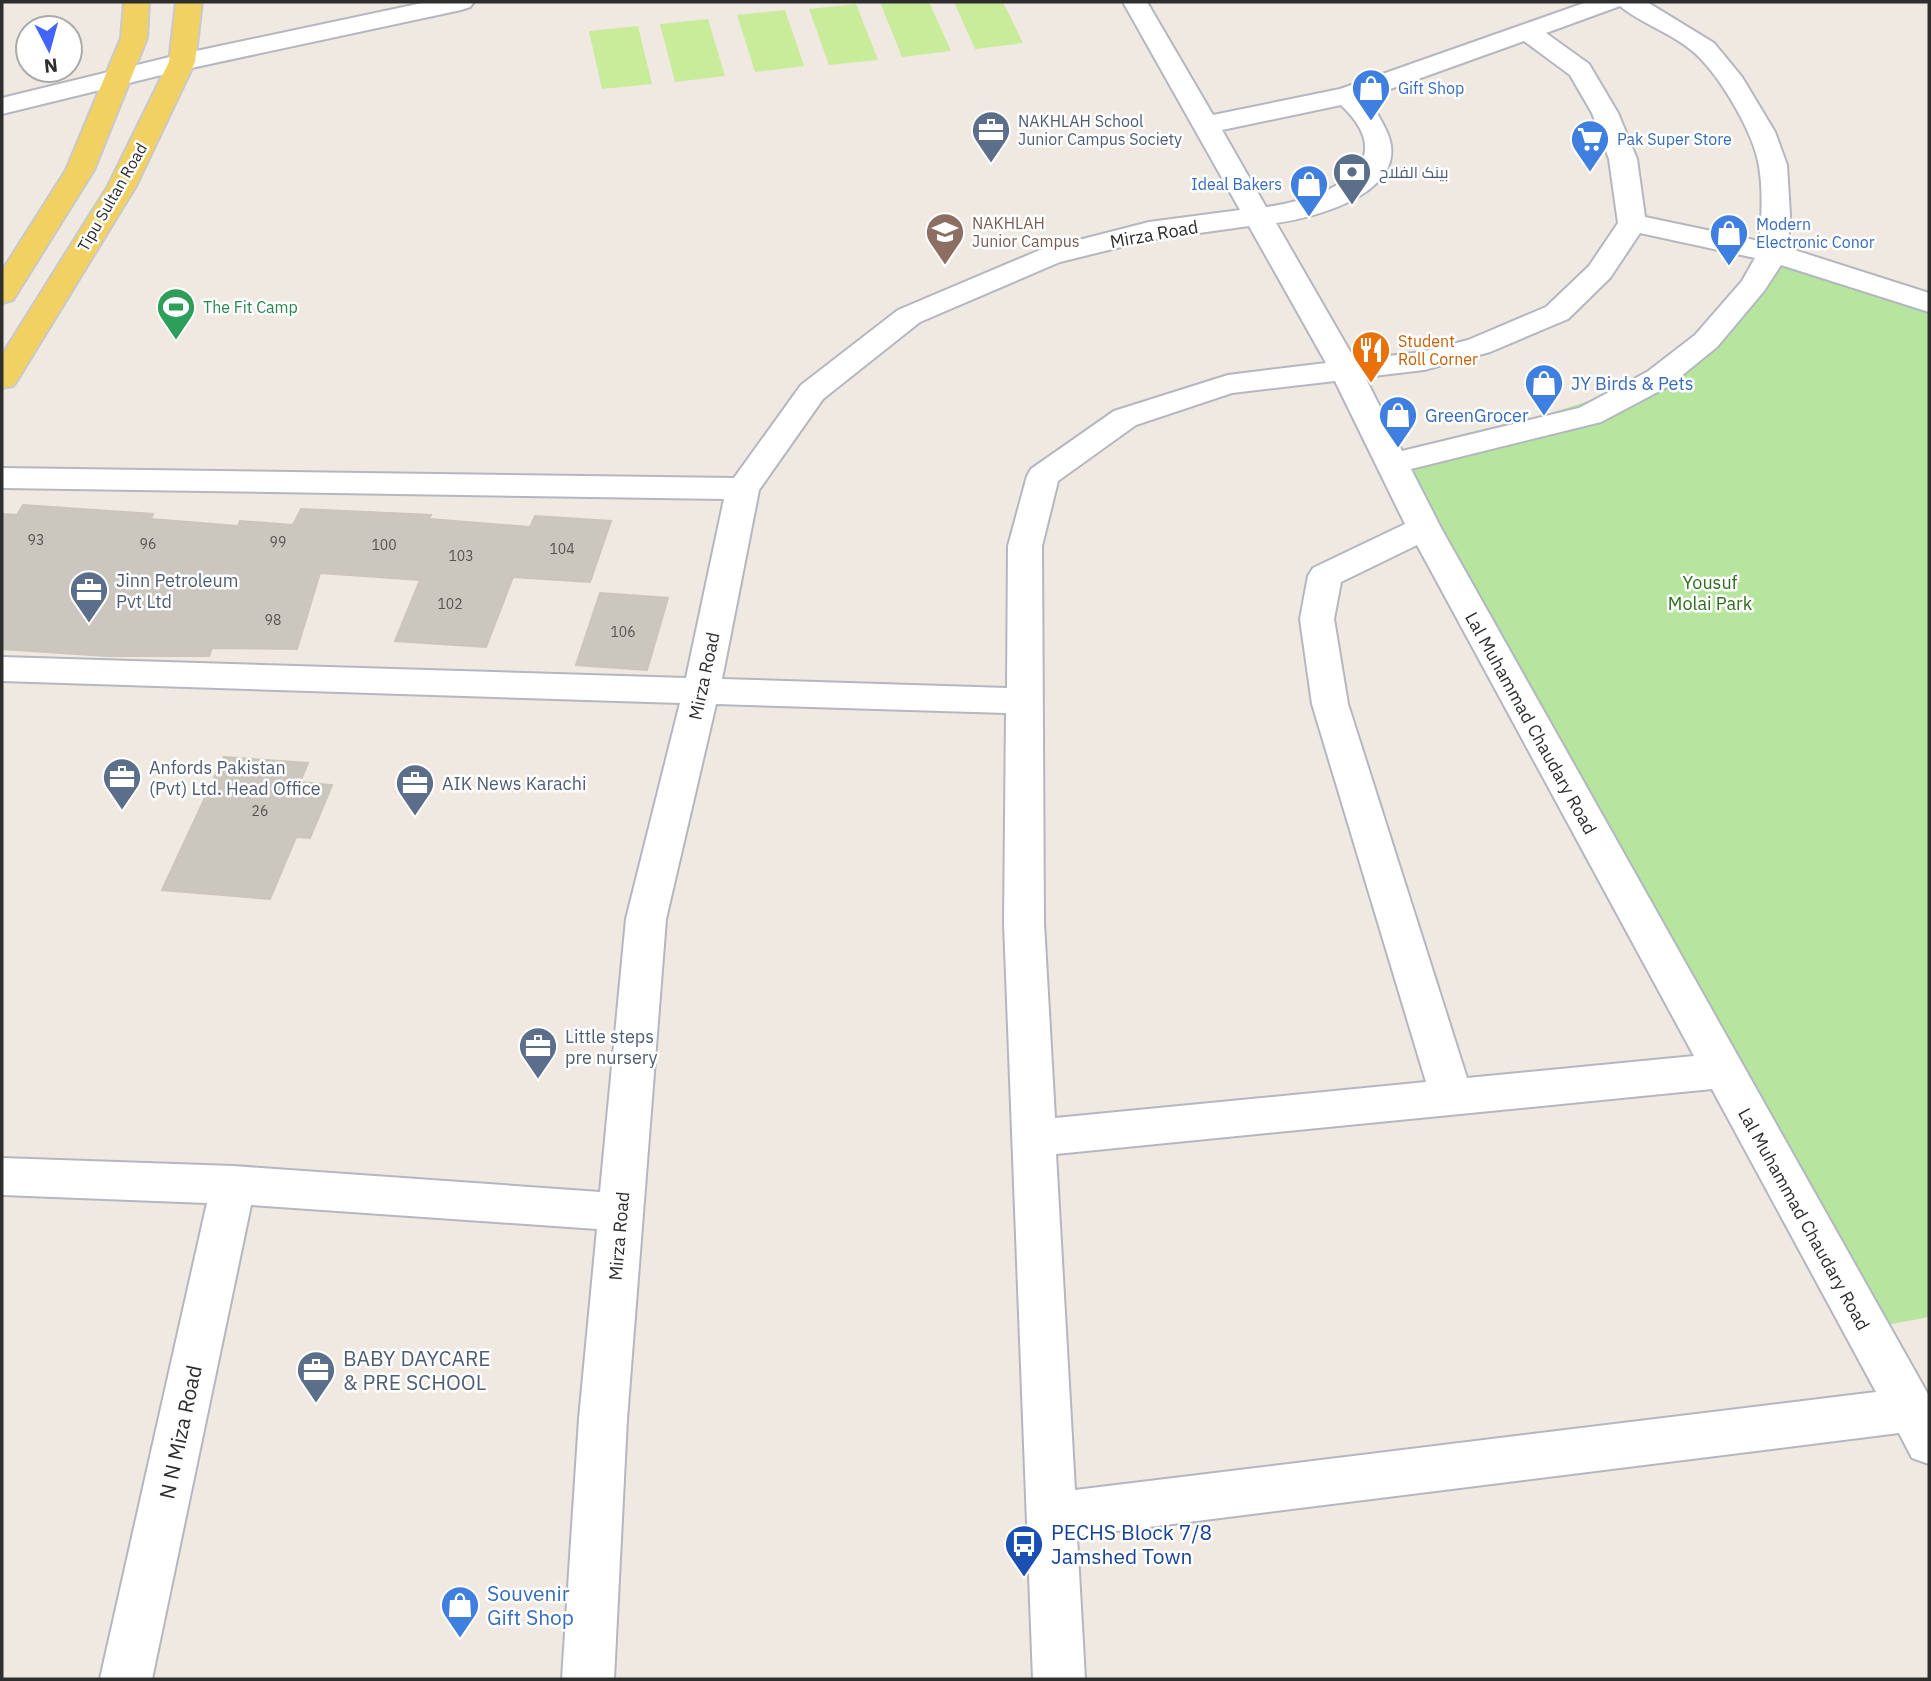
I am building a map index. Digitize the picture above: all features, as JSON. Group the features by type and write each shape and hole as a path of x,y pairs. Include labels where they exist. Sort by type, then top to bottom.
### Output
{"main road":[{"path":"2,293 80,170 134,38 136,2"},
{"name":"Tipu Sultan Road","path":"2,379 122,186 182,62 189,2"}],"street":[{"path":"2,106 182,62 461,2"},
{"name":"Lal Muhammad Chaudary Road","path":"1135,2 1346,371 1424,528 1919,1426"},
{"path":"1206,125 1347,96 1610,2"},
{"path":"1392,464 1590,415 1658,379 1706,341 1755,285 1773,253 1776,215 1773,165 1761,132 1729,77 1705,48 1630,2"},
{"path":"1059,1679 1024,923 1025,546 1043,476 1125,418 1228,383 1423,361 1479,346 1557,313 1600,272 1632,223 1623,159 1605,113 1580,70 1528,32"},
{"name":"Mirza Road","path":"588,1679 603,1419 646,919 701,692 743,489 812,392 909,316 1050,256 1149,231 1286,213 1338,198 1370,174 1378,159 1377,140 1363,111 1347,96"},
{"path":"1632,223 1773,253 1929,303"},
{"path":"2,478 743,489"},
{"path":"1424,528 1325,576 1317,619 1330,704 1452,1098"},
{"path":"2,669 1025,701"},
{"path":"1034,1138 1722,1071"},
{"path":"2,1176 233,1185 621,1212"},
{"name":"N N Miza Road","path":"126,1679 233,1185"},
{"path":"1051,1516 1919,1426"}],"green space":[{"path":"880,2 929,2 951,51 902,57"},
{"path":"954,2 1003,2 1023,43 975,49"},
{"path":"856,4 878,60 829,65 809,9"},
{"path":"785,10 804,66 755,72 737,15"},
{"path":"708,19 725,76 675,82 660,24"},
{"path":"638,26 652,84 602,89 589,31"},
{"name":"Yousuf Molai Park","path":"1773,253 1929,303 1929,1317 1865,1329 1393,463 1658,379"}],"building":[{"path":"23,505 153,514 151,519 238,526 240,521 293,525 301,509 431,515 429,519 530,527 535,516 611,521 590,582 513,577 486,647 395,641 420,580 320,573 297,649 212,648 209,656 107,656 2,649 2,514 17,515"},
{"path":"600,593 668,598 647,670 576,665"},
{"path":"224,757 308,763 300,782 332,785 310,838 296,837 270,899 162,890"}],"place":[{"name":"Gift Shop","path":"1371,122"},
{"name":"NAKHLAH School Junior Campus Society","path":"991,164"},
{"name":"Pak Super Store","path":"1590,173"},
{"name":"بینک الفلاح","path":"1352,206"},
{"name":"Ideal Bakers","path":"1309,218"},
{"name":"NAKHLAH Junior Campus","path":"945,266"},
{"name":"Modern Electronic Conor","path":"1729,267"},
{"name":"The Fit Camp","path":"176,341"},
{"name":"Student Roll Corner","path":"1371,384"},
{"name":"JY Birds & Pets","path":"1544,417"},
{"name":"GreenGrocer","path":"1398,449"},
{"name":"Jinn Petroleum Pvt Ltd","path":"89,624"},
{"name":"Anfords Pakistan (Pvt) Ltd. Head Office","path":"122,811"},
{"name":"AIK News Karachi","path":"415,817"},
{"name":"Little steps pre nursery","path":"538,1080"},
{"name":"BABY DAYCARE & PRE SCHOOL","path":"316,1404"},
{"name":"PECHS Block 7/8 Jamshed Town","path":"1024,1578"},
{"name":"Souvenir Gift Shop","path":"460,1639"}]}
